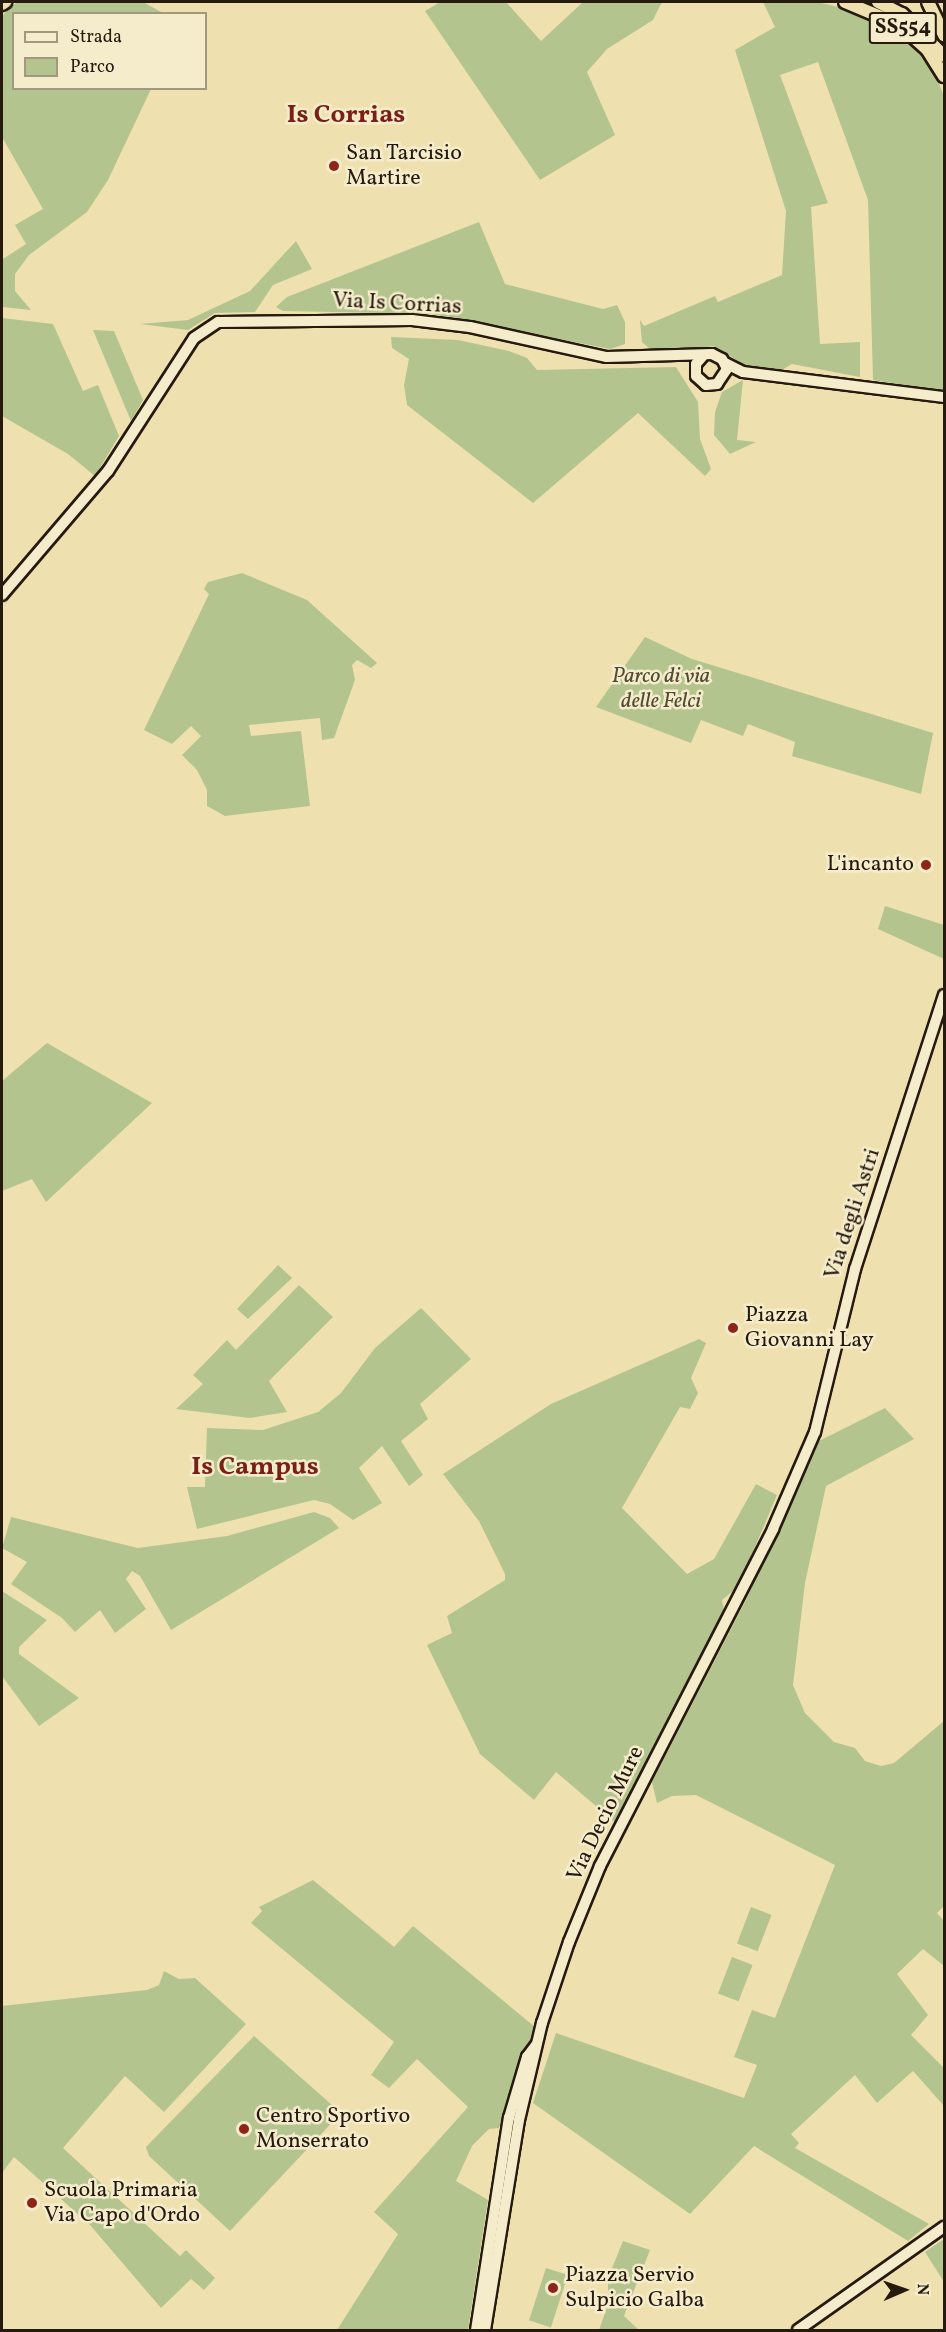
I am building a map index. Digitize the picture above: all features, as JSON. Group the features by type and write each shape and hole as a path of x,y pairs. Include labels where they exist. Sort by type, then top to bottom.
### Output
{"highway":[{"name":"SS554","path":"844,2 900,25 927,49 945,76"},
{"name":"SS554","path":"878,2 902,14 945,56"},
{"path":"928,2 945,35"}],"street":[{"name":"Via Is Corrias","path":"2,595 108,471 190,344 211,325 225,321 412,320 470,327 607,357 704,356"},
{"path":"695,372 704,356 715,354 725,363 743,372 945,397"},
{"path":"679,358 695,372 705,385 743,372"},
{"path":"723,380 725,363"},
{"name":"Via degli Astri","path":"729,1610 773,1529 815,1432 855,1269 945,995"},
{"name":"Via Decio Mure","path":"485,2331 519,2120 538,2043 569,1942 600,1866 729,1610"},
{"name":"Via Decio Mure","path":"476,2331 508,2118 527,2057 538,2043"},
{"path":"798,2331 945,2227"}],"green space":[{"path":"17,2 143,2 161,12 12,12 12,90 151,90 108,180 87,212 29,255 15,274 15,291 31,310 2,307 3,259 26,244 15,225 43,209 2,137 2,16"},
{"path":"440,2 506,2 541,41 583,2 662,2 653,20 607,49 587,72 615,135 540,180 425,11"},
{"path":"763,2 817,2 852,10 891,27 923,58 937,79 944,96 944,391 873,380 868,200 818,62 780,75 828,203 811,207 820,344 860,342 860,377 792,364 780,371 745,365 713,346 681,352 650,349 642,342 640,320 644,326 715,296 718,302 782,275 786,211 735,50 775,27"},
{"path":"479,222 505,284 603,309 617,305 625,322 625,344 610,349 431,314 283,311 276,307 287,297"},
{"path":"296,241 312,269 273,285 255,312 215,313 188,330 140,324 188,320 250,291"},
{"path":"2,318 53,324 83,391 98,385 119,436 95,476 68,454 2,416"},
{"path":"93,330 114,331 143,400 131,421"},
{"path":"391,337 458,340 509,351 527,358 537,370 676,367 698,402 700,439 711,469 705,476 638,413 533,503 407,405 404,385 409,359 392,348"},
{"path":"743,380 737,440 756,442 730,454 714,435 715,412 722,392"},
{"path":"242,573 307,600 377,663 371,668 357,660 352,665 355,680 334,738 322,740 320,718 249,725 251,736 301,731 310,806 225,816 207,806 207,790 197,770 182,755 201,736 191,726 172,744 144,730 209,594 204,589 208,582"},
{"name":"Parco di via delle Felci","path":"645,637 692,659 933,733 921,794 792,756 795,742 748,724 743,736 701,720 691,743 596,707"},
{"path":"885,906 944,925 944,959 878,929"},
{"path":"47,1043 152,1103 46,1202 32,1179 2,1191 2,1081"},
{"path":"278,1265 292,1278 248,1319 237,1309"},
{"path":"299,1285 333,1317 269,1381 287,1412 250,1418 176,1409 203,1384 193,1375 227,1340 236,1350"},
{"path":"421,1308 471,1359 420,1404 428,1419 401,1441 423,1475 409,1486 382,1446 359,1468 382,1503 353,1520 330,1504 314,1500 197,1529 187,1487 205,1487 207,1428 263,1430 318,1412 341,1393 375,1348"},
{"path":"699,1339 706,1343 691,1378 698,1393 690,1409 680,1407 622,1508 687,1574 714,1559 756,1484 777,1495 738,1587 722,1600 724,1610 616,1823 556,1772 534,1800 480,1754 427,1645 452,1633 447,1616 505,1580 505,1574 479,1521 443,1474 551,1404"},
{"path":"885,1408 914,1439 826,1486 805,1583 793,1685 805,1713 834,1742 855,1748 865,1761 881,1766 894,1763 944,1721 944,1906 937,1913 944,1921 944,1966 923,1949 897,1974 928,2015 911,2035 944,2068 944,2106 913,2071 877,2103 855,2075 791,2134 799,2143 795,2148 929,2224 908,2241 754,2146 690,2214 533,2103 556,2033 744,2098 757,2065 734,2057 752,2010 775,2018 835,1865 696,1795 672,1796 657,1803 652,1782 746,1600 819,1441"},
{"path":"314,1512 330,1518 339,1528 171,1630 140,1576 132,1571 126,1579 146,1609 115,1633 100,1610 75,1632 62,1618 11,1584 27,1562 2,1548 11,1517 138,1548 227,1536"},
{"path":"2,1591 47,1620 19,1647 19,1654 79,1698 39,1726 2,1676"},
{"path":"313,1880 394,1947 413,1926 535,2027 499,2128 489,2129 472,2146 456,2181 488,2200 468,2330 337,2330 398,2234 374,2212 468,2107 417,2059 389,2088 371,2075 394,2042 251,1923 262,1911 259,1907"},
{"path":"751,1907 772,1915 758,1951 737,1943"},
{"path":"732,1957 753,1965 739,2001 718,1993"},
{"path":"164,1971 179,1979 195,1978 246,2024 164,2112 125,2076 63,2148 180,2256 186,2250 215,2278 204,2290 191,2279 161,2308 90,2225 14,2157 2,2173 2,2006 147,1990 159,1985"},
{"name":"Centro Sportivo Monserrato","path":"254,2036 341,2113 230,2231 149,2156 146,2147"},
{"path":"944,2239 944,2282 925,2252"},
{"path":"623,2241 650,2250 624,2316 639,2330 599,2330 608,2304 608,2278"},
{"path":"546,2268 568,2275 551,2327 529,2320"}],"place":[{"name":"San Tarcisio Martire","path":"334,166"},
{"name":"L'incanto","path":"926,865"},
{"name":"Piazza Giovanni Lay","path":"733,1328"},
{"name":"Centro Sportivo Monserrato","path":"244,2129"},
{"name":"Scuola Primaria Via Capo d'Ordo","path":"32,2203"},
{"name":"Piazza Servio Sulpicio Galba","path":"553,2288"}],"district":[{"name":"Is Corrias","path":"346,116"},
{"name":"Is Campus","path":"255,1468"}]}
